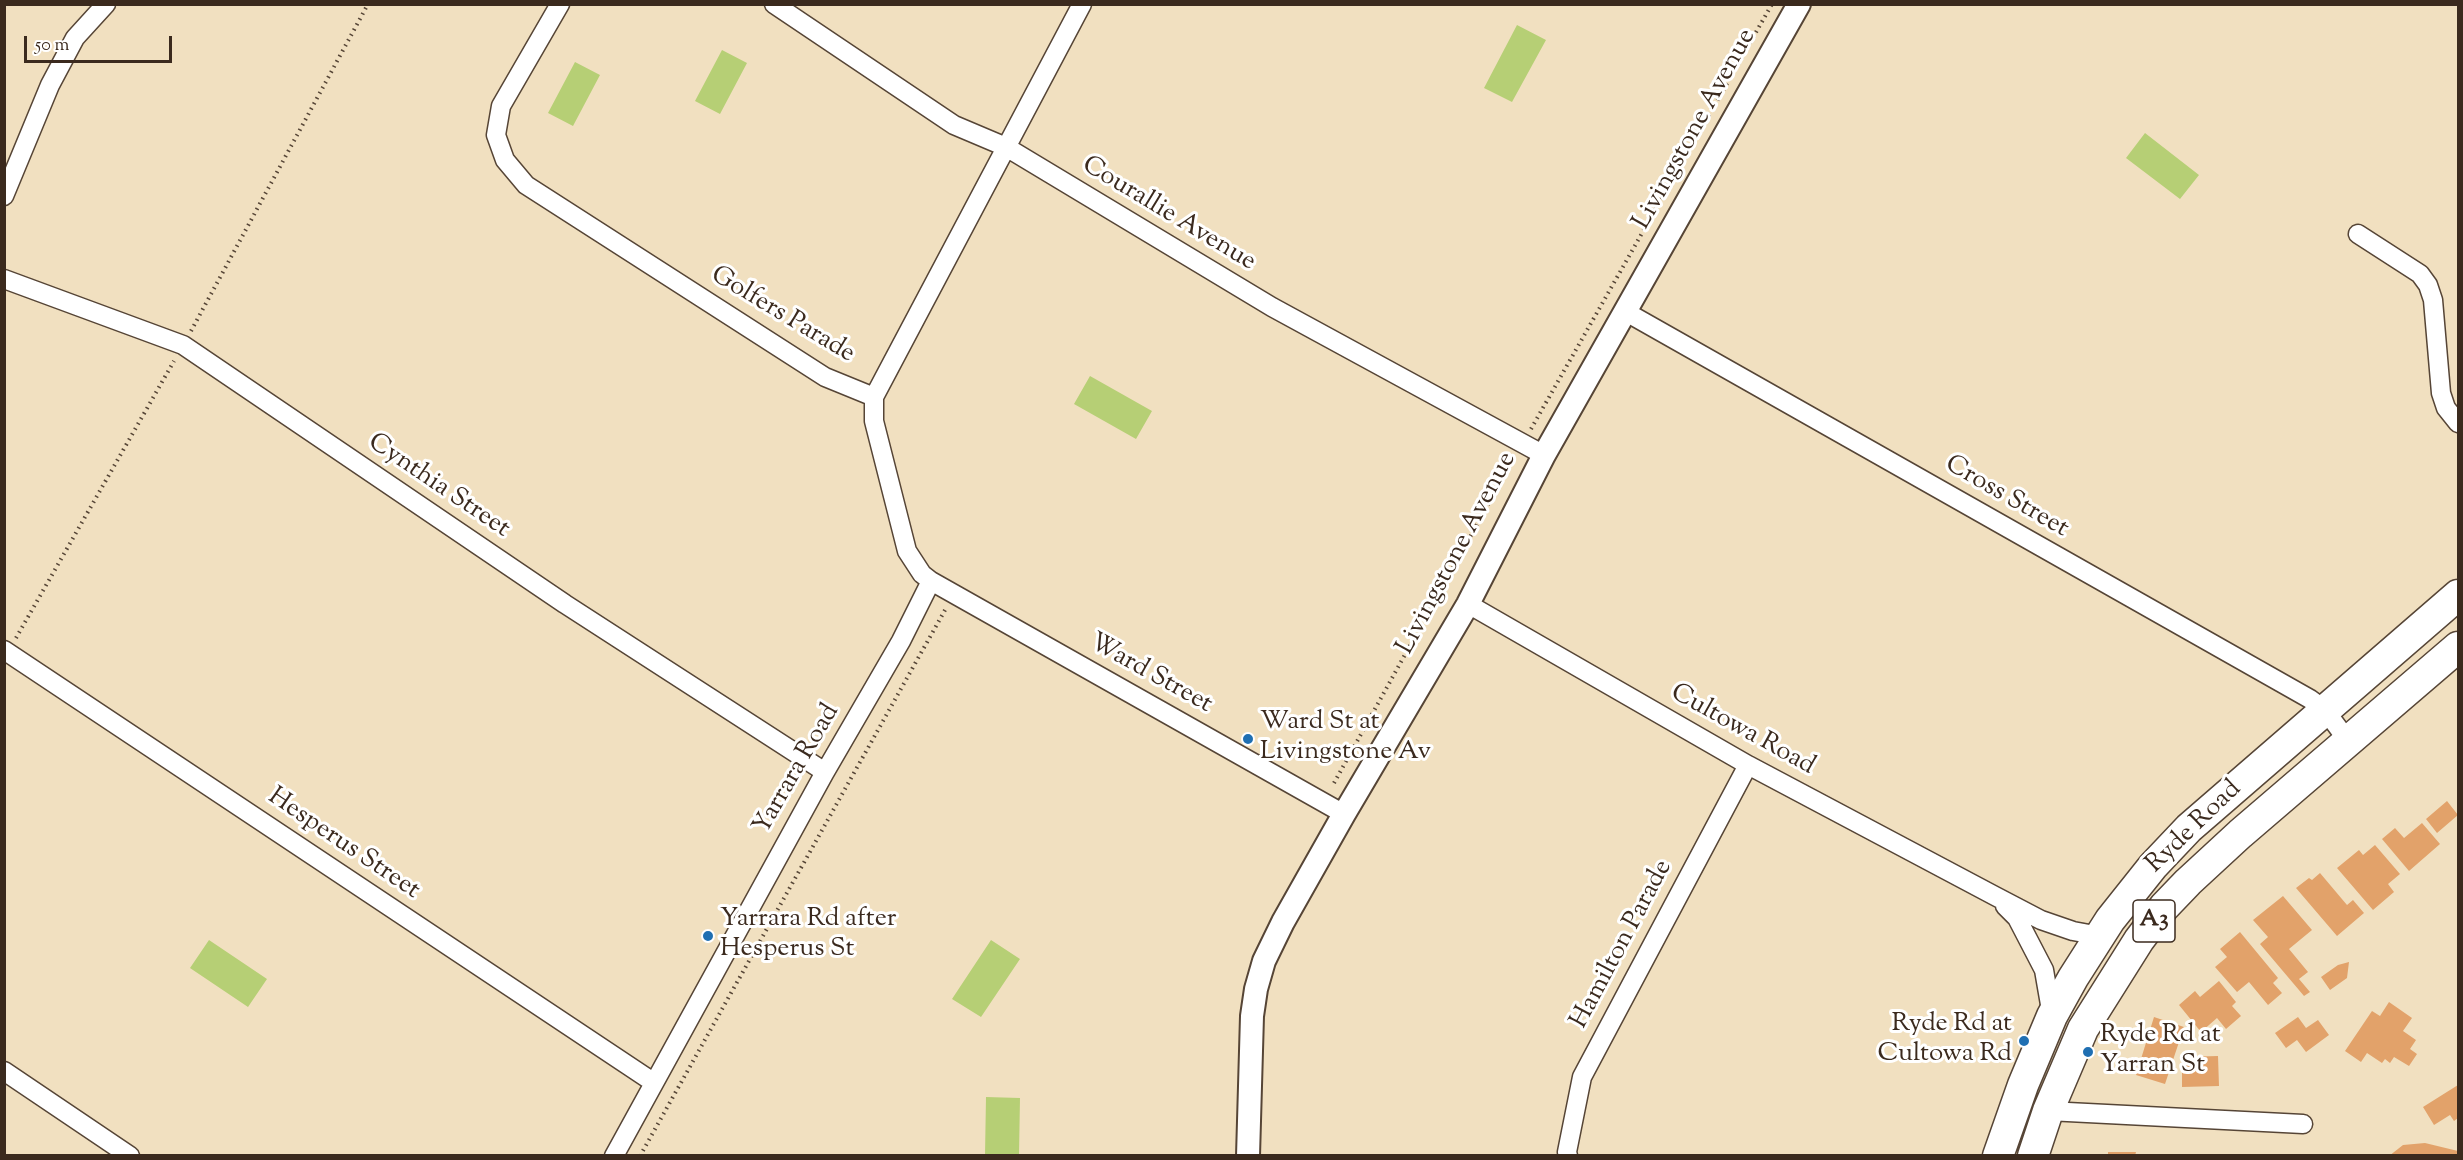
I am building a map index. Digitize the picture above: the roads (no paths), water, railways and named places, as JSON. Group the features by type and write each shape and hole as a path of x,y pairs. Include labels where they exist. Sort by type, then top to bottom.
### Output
{"highway":[{"name":"Ryde Road","path":"1998,1155 2023,1085 2052,1016 2100,936 2153,866 2189,828 2458,595"},
{"name":"Ryde Road","path":"2033,1155 2048,1111 2083,1029 2133,949 2164,907 2187,882 2240,834 2458,646"}],"street":[{"path":"4,196 50,85 75,38 105,4"},
{"name":"Golfers Parade","path":"560,4 501,106 496,135 505,160 526,185 825,377 874,397 1082,4"},
{"name":"Courallie Avenue","path":"774,4 954,125 1006,147 1272,307 1544,455"},
{"name":"Livingstone Avenue","path":"1248,1155 1252,1016 1256,988 1264,961 1283,922 1344,814 1468,604 1544,455 1799,4"},
{"path":"2358,234 2420,274 2428,285 2433,300 2441,393 2446,408 2458,423"},
{"name":"Cynthia Street","path":"4,279 183,345 565,604 825,772"},
{"name":"Cross Street","path":"1626,312 2325,710 2348,741"},
{"path":"874,397 874,421 907,551 917,569 931,581"},
{"name":"Yarrara Road","path":"614,1155 825,772 901,641 931,581"},
{"name":"Ward Street","path":"931,581 1344,814"},
{"name":"Cultowa Road","path":"1468,604 1748,765 1995,896 2055,925 2100,936"},
{"name":"Hesperus Street","path":"4,650 653,1082"},
{"name":"Hamilton Parade","path":"1568,1155 1582,1077 1748,765"},
{"name":"Cultowa Road","path":"1995,896 2017,918 2044,970 2052,1016"},
{"path":"4,1071 130,1155"},
{"path":"2048,1111 2303,1124"}],"place":[{"name":"Ward St at Livingstone Av","path":"1248,739"},
{"name":"Yarrara Rd after Hesperus St","path":"708,936"},
{"name":"Ryde Rd at Cultowa Rd","path":"2024,1041"},
{"name":"Ryde Rd at Yarran St","path":"2088,1052"}]}
